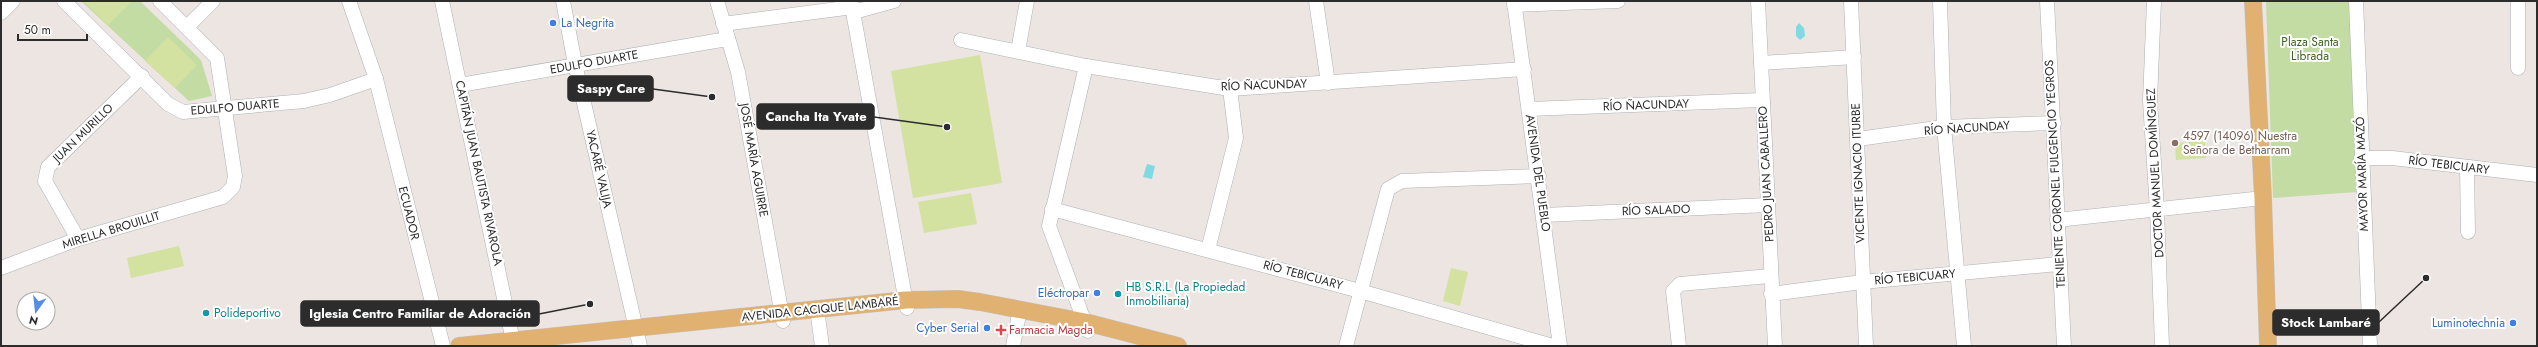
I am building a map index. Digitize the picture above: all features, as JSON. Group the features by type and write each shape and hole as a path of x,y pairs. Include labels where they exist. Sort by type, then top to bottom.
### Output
{"main road":[{"path":"2253,1 2263,198 2268,346"},
{"name":"AVENIDA CACIQUE LAMBARÉ","path":"458,346 579,338 638,336 782,317 906,304 1019,313 1178,346"},
{"name":"AVENIDA CACIQUE LAMBARÉ","path":"1093,328 1147,346"},
{"name":"AVENIDA CACIQUE LAMBARÉ","path":"538,346 579,338"}],"street":[{"path":"1,13 13,1"},
{"name":"EDULFO DUARTE","path":"64,1 142,76 168,104 183,112 304,101 330,95 376,79"},
{"path":"160,1 217,58 226,109"},
{"path":"187,27 213,1"},
{"name":"ECUADOR","path":"349,1 376,79 443,346"},
{"name":"CAPITÁN JUAN BAUTISTA RIVAROLA","path":"442,1 514,343"},
{"name":"YACARÉ VALIJA","path":"563,1 575,64 638,336"},
{"name":"JOSÉ MARÍA AGUIRRE","path":"717,1 738,72 782,317"},
{"path":"723,24 894,1"},
{"path":"1018,50 1027,1"},
{"path":"1316,1 1328,83"},
{"path":"1514,3 1618,1"},
{"name":"PEDRO JUAN CABALLERO","path":"1758,1 1770,276 1775,346"},
{"name":"VICENTE IGNACIO ITURBE","path":"1851,1 1858,140 1862,282 1866,346"},
{"path":"1940,1 1944,128 1959,274 1964,346"},
{"name":"TENIENTE CORONEL FULGENCIO YEGROS","path":"2047,1 2064,346"},
{"name":"DOCTOR MANUEL DOMÍNGUEZ","path":"2154,1 2150,101 2157,210 2162,346"},
{"name":"MAYOR MARÍA MAZÓ","path":"2356,1 2361,158 2370,346"},
{"path":"2518,1 2518,68"},
{"name":"AVENIDA DEL PUEBLO","path":"1514,3 1539,176 1560,346"},
{"path":"853,7 906,304"},
{"name":"EDULFO DUARTE","path":"460,85 727,39"},
{"name":"RÍO ÑACUNDAY","path":"961,40 1018,50 1086,66 1230,89 1524,69"},
{"path":"1761,63 1854,57"},
{"path":"1086,66 1049,226 1051,234 1093,328"},
{"name":"JUAN MURILLO","path":"78,239 45,181 45,173 48,167 142,76"},
{"path":"1208,250 1236,138 1230,89"},
{"name":"RÍO ÑACUNDAY","path":"1529,109 1762,100"},
{"name":"MIRELLA BROUILLIT","path":"1,268 78,239 223,197 233,187 236,176 226,109"},
{"name":"RÍO ÑACUNDAY","path":"1858,140 1944,128 2054,123"},
{"name":"RÍO TEBICUARY","path":"2361,158 2537,175"},
{"path":"2466,167 2468,232"},
{"path":"1346,346 1388,189 1394,184 1402,182 1539,176"},
{"path":"2057,220 2263,198"},
{"name":"RÍO SALADO","path":"1544,215 1768,205"},
{"name":"RÍO TEBICUARY","path":"1052,209 1360,291 1553,346"},
{"name":"RÍO TEBICUARY","path":"1771,294 1862,282 2059,264"},
{"path":"1680,346 1673,292 1680,284 1770,276"},
{"path":"818,313 822,346"},
{"path":"1013,346 1019,313"}],"green space":[{"path":"81,1 140,1 201,60 212,96 189,101"},
{"path":"83,1 132,1 108,25"},
{"name":"Plaza Santa Librada","path":"2266,1 2351,1 2357,192 2273,198"},
{"path":"168,37 197,65 175,88 145,61"},
{"path":"980,55 1002,183 913,198 891,71"},
{"path":"2205,141 2206,158 2176,160 2175,143"},
{"path":"971,193 977,224 924,233 918,202"},
{"path":"179,246 184,266 131,278 127,258"},
{"path":"1451,268 1468,272 1460,306 1443,301"}],"water":[{"path":"1799,23 1804,28 1805,36 1800,40 1796,36 1796,27"},
{"path":"1147,164 1155,166 1152,179 1143,177"}],"place":[{"name":"La Negrita","path":"553,23"},
{"name":"Saspy Care","path":"712,97"},
{"name":"Cancha Ita Yvate","path":"947,127"},
{"name":"4597 (14096) Nuestra Señora de Betharram","path":"2175,143"},
{"name":"Stock Lambaré","path":"2426,278"},
{"name":"Eléctropar","path":"1097,293"},
{"name":"HB S.R.L (La Propiedad Inmobiliaria)","path":"1118,294"},
{"name":"Iglesia Centro Familiar de Adoración","path":"590,304"},
{"name":"Polideportivo","path":"206,313"},
{"name":"Luminotechnia","path":"2513,323"},
{"name":"Cyber Serial","path":"987,328"},
{"name":"Farmacia Magda","path":"1001,330"}]}
